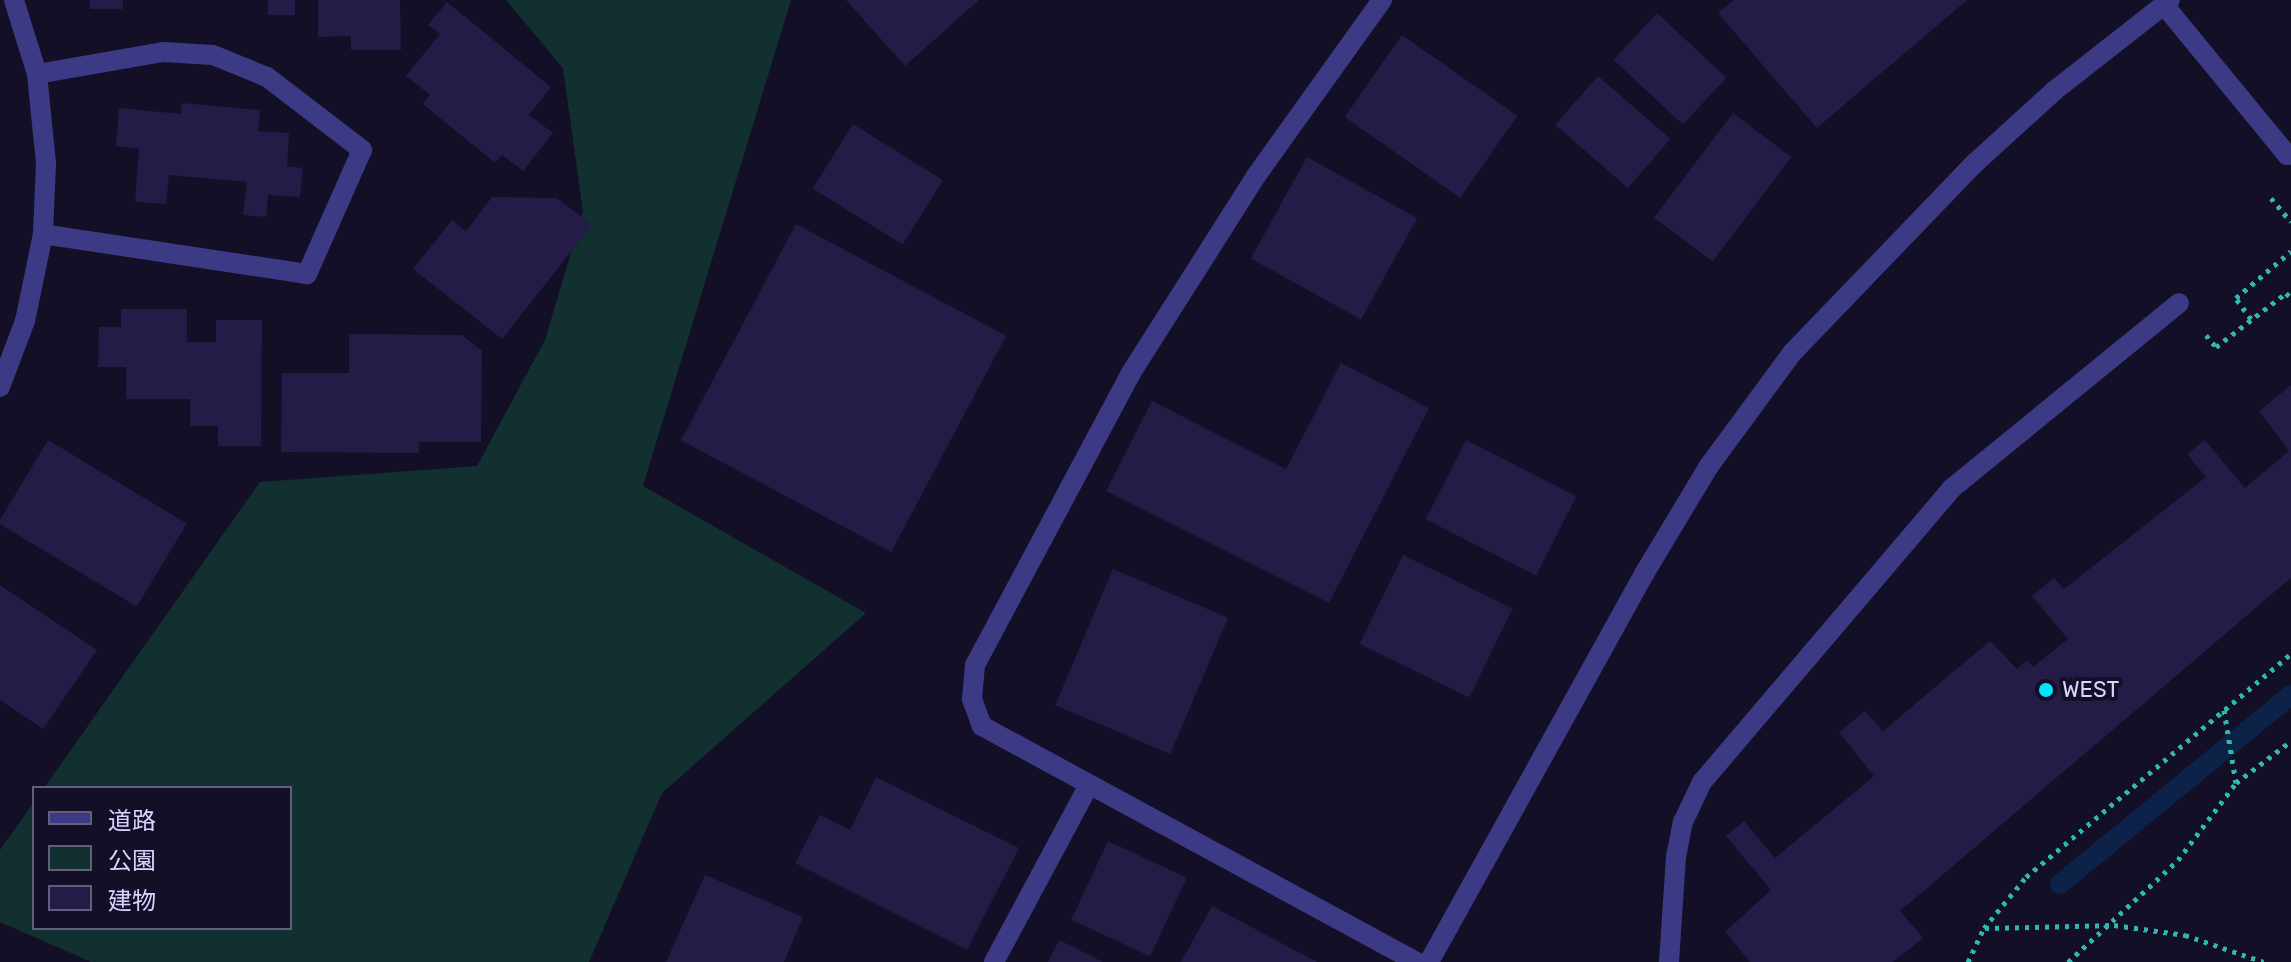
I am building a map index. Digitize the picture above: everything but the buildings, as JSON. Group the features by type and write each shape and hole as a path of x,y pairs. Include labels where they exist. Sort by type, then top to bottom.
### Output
{"street":[{"path":"0,387 25,321 43,234 46,163 37,74 14,0"},
{"path":"1382,0 1256,176 1131,373 975,665 972,699 982,726 1417,962"},
{"path":"1429,962 1644,574 1709,466 1792,353 1975,163 2167,2 2287,155 2291,153"},
{"path":"37,74 163,52 213,55 267,77 362,150 307,274 43,234"},
{"path":"1669,962 1676,857 1683,822 1702,782 1951,489 2179,303"},
{"path":"994,962 1089,785"}],"path":[{"path":"2269,196 2291,222"},
{"path":"2291,251 2236,298 2251,319 2286,293 2291,298"},
{"path":"1968,962 1984,928 2026,877 2291,654"},
{"path":"2224,710 2236,783"},
{"path":"2068,962 2178,860 2236,783 2291,741"},
{"path":"1984,928 2110,925 2185,935 2264,962"}],"green space":[{"path":"506,0 791,0 643,486 866,613 662,793 589,962 91,962 0,922 0,850 32,805 32,930 292,930 292,786 45,786 260,482 477,466 545,340 583,212 563,68"}],"waterway":[{"path":"2060,884 2291,695"}],"place":[{"name":"WEST","path":"2046,690"}]}
